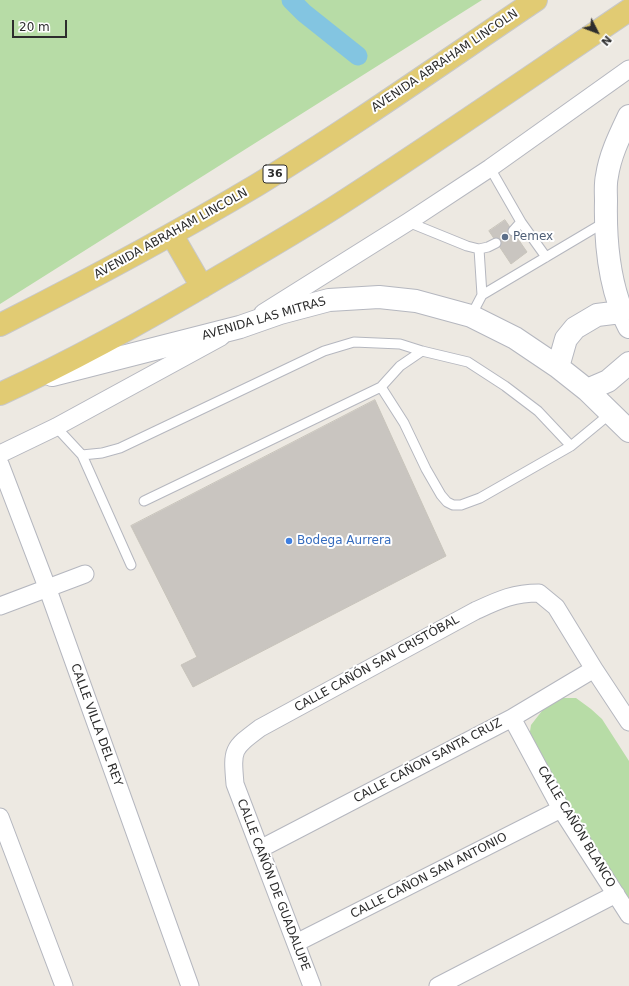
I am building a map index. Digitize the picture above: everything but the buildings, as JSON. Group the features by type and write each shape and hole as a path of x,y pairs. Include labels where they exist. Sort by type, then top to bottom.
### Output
{"main road":[{"name":"AVENIDA ABRAHAM LINCOLN","path":"0,325 172,235 258,184 343,130 536,0"},
{"path":"0,394 31,380 133,327 343,202 629,10"},
{"path":"172,235 202,287"}],"street":[{"path":"0,454 56,428 240,327 408,222 490,168 629,69"},
{"path":"558,367 566,339 575,328 597,315 625,319 611,274 606,222 607,177 613,153 629,116"},
{"name":"AVENIDA LAS MITRAS","path":"31,380 240,327 280,313 329,300 378,297 416,301 471,316 515,338 558,367 587,390 629,431"},
{"path":"587,390 608,381 629,363"},
{"name":"CALLE VILLA DEL REY","path":"0,464 47,587 190,986"},
{"path":"0,606 47,587 85,574"},
{"name":"CALLE CAÑÓN SAN CRISTÓBAL","path":"235,784 233,760 237,747 260,728 475,611 505,597 524,593 539,593 556,607 629,722"},
{"name":"CALLE CAÑON SANTA CRUZ","path":"260,849 512,718 594,669"},
{"name":"CALLE CAÑÓN BLANCO","path":"512,718 561,808 629,915"},
{"name":"CALLE CAÑÓN DE GUADALUPE","path":"235,784 312,986"},
{"name":"CALLE CAÑON SAN ANTONIO","path":"296,943 561,808"},
{"path":"0,817 64,986"},
{"path":"438,986 616,894"}],"lane":[{"path":"490,168 521,222 546,257"},
{"path":"408,222 467,246 479,249 496,243"},
{"path":"513,231 521,222"},
{"path":"482,295 606,222"},
{"path":"471,316 482,295 479,249"},
{"path":"82,455 102,453 120,448 324,351 354,342 400,344 468,362 538,410 570,446"},
{"path":"144,501 381,387 400,366 422,351"},
{"path":"381,387 404,423 426,469 441,495 447,502 453,505 461,505 480,498 570,446 611,413"},
{"path":"56,428 82,455 131,565"}],"green space":[{"path":"0,0 482,0 0,304"},
{"path":"560,698 576,698 602,719 629,761 629,905 528,744 531,725 545,707"}],"waterway":[{"path":"291,0 304,13 358,56"}],"place":[{"name":"Pemex","path":"505,237"},
{"name":"Bodega Aurrera","path":"289,541"}]}
